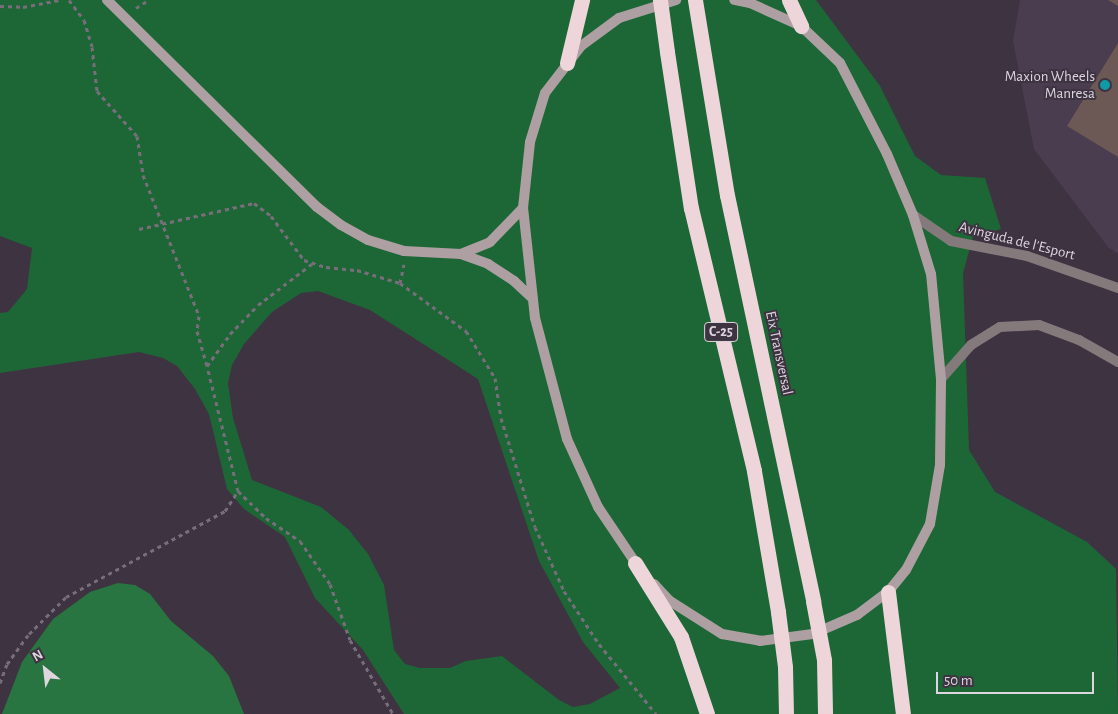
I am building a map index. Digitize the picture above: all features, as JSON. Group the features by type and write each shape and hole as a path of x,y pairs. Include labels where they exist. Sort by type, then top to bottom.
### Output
{"highway":[{"path":"567,64 582,0"},
{"name":"C-25","path":"660,0 691,208 754,471 778,612 785,667 786,714"},
{"name":"Eix Transversal","path":"695,0 727,195 824,660 825,714"},
{"path":"789,0 801,26"},
{"path":"635,563 681,637 707,714"},
{"path":"888,592 903,714"}],"street":[{"path":"107,0 317,207 341,226 368,240 404,251 461,254 488,264 514,281 532,298"},
{"path":"676,0 619,18 581,46 545,92 530,142 524,208 532,298 567,439 598,507 635,563 670,601 722,634 760,641 813,634 857,615 888,592 906,570 930,524 940,465 941,379 932,282 913,215 887,154 840,64 801,26 750,3 734,0"},
{"path":"461,254 490,242 524,208"},
{"name":"Avinguda de l'Esport","path":"913,215 951,241 1027,256 1118,288"},
{"path":"941,379 971,345 1000,327 1039,325 1079,340 1118,362"}],"path":[{"path":"0,6 23,7 60,0"},
{"path":"69,0 84,20 92,47 97,91 137,136 143,175 199,316 197,332 238,491 305,548 330,584 350,640 393,714"},
{"path":"139,229 254,203 272,216 304,260 357,270 400,283 466,331 495,378 501,418 535,527 564,591 599,644 656,714"},
{"path":"207,366 230,334 258,305 313,263"},
{"path":"0,683 7,664 29,634 66,598 225,511 238,491"}],"shaded area":[{"path":"1020,0 1118,0 1118,254 1108,247 1034,149 1013,41"}],"green space":[{"path":"0,0 816,0 880,86 915,156 941,175 985,178 1001,229 973,237 963,273 969,450 995,492 1087,542 1116,569 1118,714 404,714 363,650 315,598 285,537 244,509 227,489 209,414 195,389 177,366 163,358 139,352 0,373 0,313 8,312 27,289 32,248 0,236","holes":["318,291 370,310 478,379 539,561 583,642 620,688 590,704 573,707 559,700 502,656 466,661 450,668 420,668 405,664 394,650 384,585 368,554 349,530 321,507 252,480 233,418 228,383 232,365 244,344 272,312 301,293"]},
{"path":"118,583 135,585 150,594 171,621 213,656 229,676 244,714 2,714 22,662 53,619 90,592"}],"building":[{"path":"1108,0 1118,0 1118,6"},
{"name":"Maxion Wheels Manresa","path":"1118,43 1118,157 1067,126"}],"place":[{"name":"Maxion Wheels Manresa","path":"1105,85"}]}
